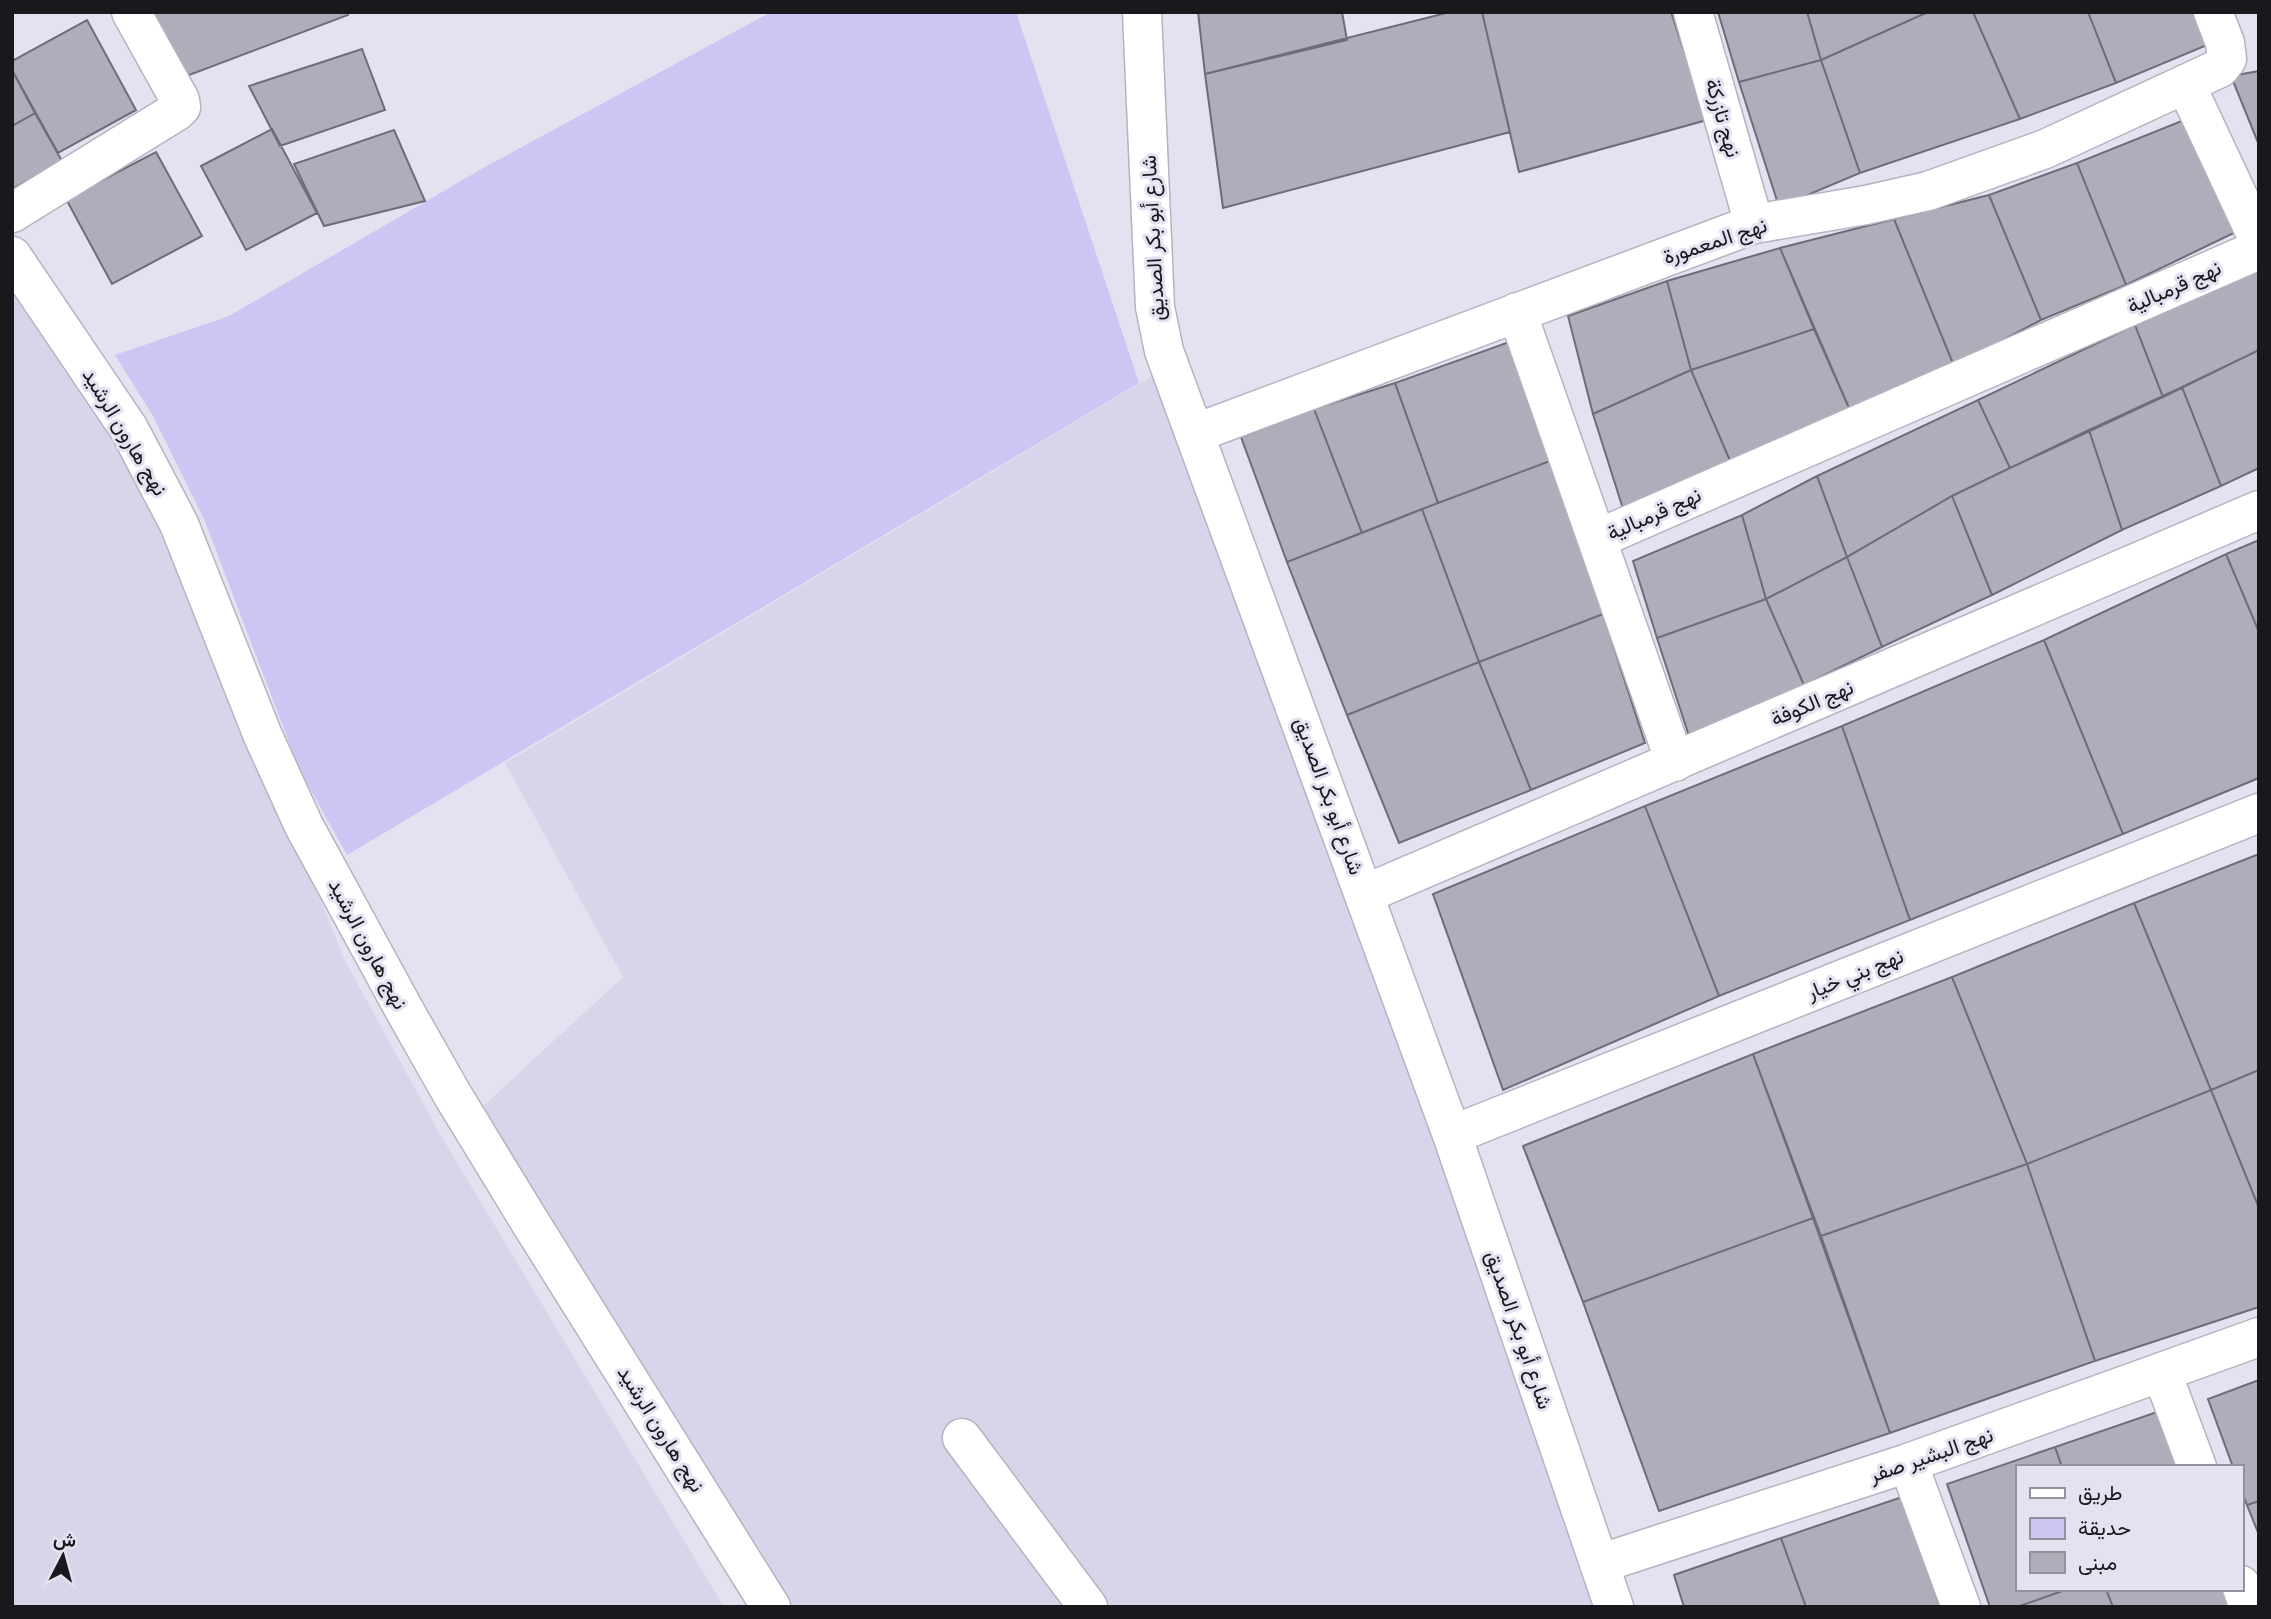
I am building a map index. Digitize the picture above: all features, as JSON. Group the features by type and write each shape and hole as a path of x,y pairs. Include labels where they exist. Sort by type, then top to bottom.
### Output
{"street":[{"path":"12,213 181,107 180,100 131,12"},
{"name":"شارع أبو بكر الصديق","path":"1142,12 1155,307 1164,351 1452,1135 1614,1607"},
{"name":"نهج تازركة","path":"1693,12 1754,224"},
{"name":"نهج المعمورة","path":"1195,433 1754,224 1867,205 1927,191 2045,149 2220,68 2227,59 2225,43 2213,12"},
{"path":"2186,85 2259,241"},
{"name":"نهج قرمبالية","path":"1603,536 2259,249"},
{"name":"نهج هارون الرشيد","path":"12,257 129,429 179,524 263,736 299,815 406,1013 530,1222 771,1607"},
{"path":"1517,312 1603,536 1675,762"},
{"name":"نهج الكوفة","path":"1365,894 2259,510"},
{"name":"نهج بني خيار","path":"1452,1135 2259,813"},
{"name":"نهج البشير صفر","path":"1600,1564 1908,1463 2259,1336"},
{"path":"2162,1373 2196,1465"},
{"path":"962,1438 1088,1607"},
{"path":"1908,1463 1961,1607"},
{"path":"2243,1590 2249,1607"}],"shaded area":[{"path":"12,285 123,440 213,631 344,959 440,1134 724,1607 12,1607"},
{"path":"1157,373 1608,1607 748,1607 468,1120 623,977 505,763"}],"green space":[{"path":"771,12 1016,12 1139,383 347,855 300,771 204,519 153,416 115,355 229,316 485,167"}],"building":[{"path":"149,12 347,12 348,15 176,80"},
{"path":"1198,12 1342,12 1347,40 1205,74"},
{"path":"1450,12 1482,12 1510,132 1223,208 1205,74"},
{"path":"1482,12 1671,12 1707,120 1519,172"},
{"path":"1718,12 1807,12 1821,60 1739,82"},
{"path":"1807,12 1928,12 1821,60"},
{"path":"1928,12 1973,12 2020,119 1860,173 1821,60"},
{"path":"1973,12 2088,12 2116,83 2020,119"},
{"path":"2088,12 2201,12 2212,43 2116,83"},
{"path":"87,20 136,110 58,153 12,70 12,61"},
{"path":"362,49 385,110 280,146 249,86"},
{"path":"1821,60 1860,173 1779,207 1739,82"},
{"path":"12,70 35,113 12,126"},
{"path":"2259,71 2259,145 2231,76"},
{"path":"35,113 62,161 12,189 12,126"},
{"path":"2194,116 2242,229 2126,285 2077,163"},
{"path":"272,129 317,213 246,250 201,166"},
{"path":"394,130 425,201 324,226 294,164"},
{"path":"156,152 202,236 112,284 66,199"},
{"path":"2077,163 2126,285 2041,320 1989,195"},
{"path":"1989,195 2041,320 1954,366 1894,219"},
{"path":"1894,219 1954,366 1849,408 1780,248"},
{"path":"1780,248 1814,329 1691,370 1667,281"},
{"path":"2259,268 2259,350 2163,397 2135,325"},
{"path":"1667,281 1691,370 1593,414 1568,316"},
{"path":"2135,325 2163,397 2010,468 1978,400"},
{"path":"1814,329 1849,408 1731,463 1691,370"},
{"path":"1523,337 1558,458 1438,503 1395,383"},
{"path":"2259,350 2259,468 2221,486 2182,387"},
{"path":"1691,370 1731,463 1624,512 1593,414"},
{"path":"1395,383 1438,503 1362,533 1314,409"},
{"path":"2182,387 2221,486 2122,530 2089,430"},
{"path":"1978,400 2010,468 1952,496 1847,557 1817,476"},
{"path":"1314,409 1362,533 1287,562 1241,437"},
{"path":"2089,430 2122,530 1992,595 1952,496"},
{"path":"1558,458 1603,614 1479,662 1422,509"},
{"path":"1817,476 1847,557 1766,599 1742,515"},
{"path":"1952,496 1992,595 1882,647 1847,557"},
{"path":"1422,509 1479,662 1347,715 1287,562"},
{"path":"1742,515 1766,599 1657,638 1633,561"},
{"path":"2259,540 2259,632 2226,554"},
{"path":"2226,554 2259,632 2259,778 2123,834 2044,640"},
{"path":"1847,557 1882,647 1804,685 1766,599"},
{"path":"1766,599 1804,685 1689,736 1657,638"},
{"path":"1603,614 1645,743 1531,790 1479,662"},
{"path":"2044,640 2123,834 1910,920 1842,726"},
{"path":"1479,662 1531,790 1399,843 1347,715"},
{"path":"1842,726 1910,920 1719,996 1645,806"},
{"path":"1645,806 1719,996 1503,1090 1433,894"},
{"path":"2259,854 2259,1070 2211,1090 2134,903"},
{"path":"2134,903 2211,1090 2027,1164 1952,977"},
{"path":"1952,977 2027,1164 1821,1236 1753,1054"},
{"path":"1753,1054 1813,1218 1583,1302 1523,1146"},
{"path":"2259,1070 2259,1208 2211,1090"},
{"path":"2211,1090 2259,1208 2259,1307 2095,1361 2027,1164"},
{"path":"2027,1164 2095,1361 1890,1433 1821,1236"},
{"path":"1813,1218 1890,1433 1659,1511 1583,1302"},
{"path":"2259,1380 2259,1501 2247,1505 2243,1494 2243,1465 2232,1465 2208,1399"},
{"path":"2160,1411 2180,1465 2061,1465 2055,1447"},
{"path":"2055,1447 2061,1465 2016,1465 2016,1591 2062,1591 2017,1607 1990,1607 1947,1484"},
{"path":"1902,1497 1940,1607 1806,1607 1781,1538"},
{"path":"2259,1501 2259,1535 2247,1505"},
{"path":"1781,1538 1806,1607 1684,1607 1674,1575"},
{"path":"2062,1591 2107,1591 2113,1607 2017,1607"},
{"path":"2107,1591 2226,1591 2232,1607 2113,1607"}]}
